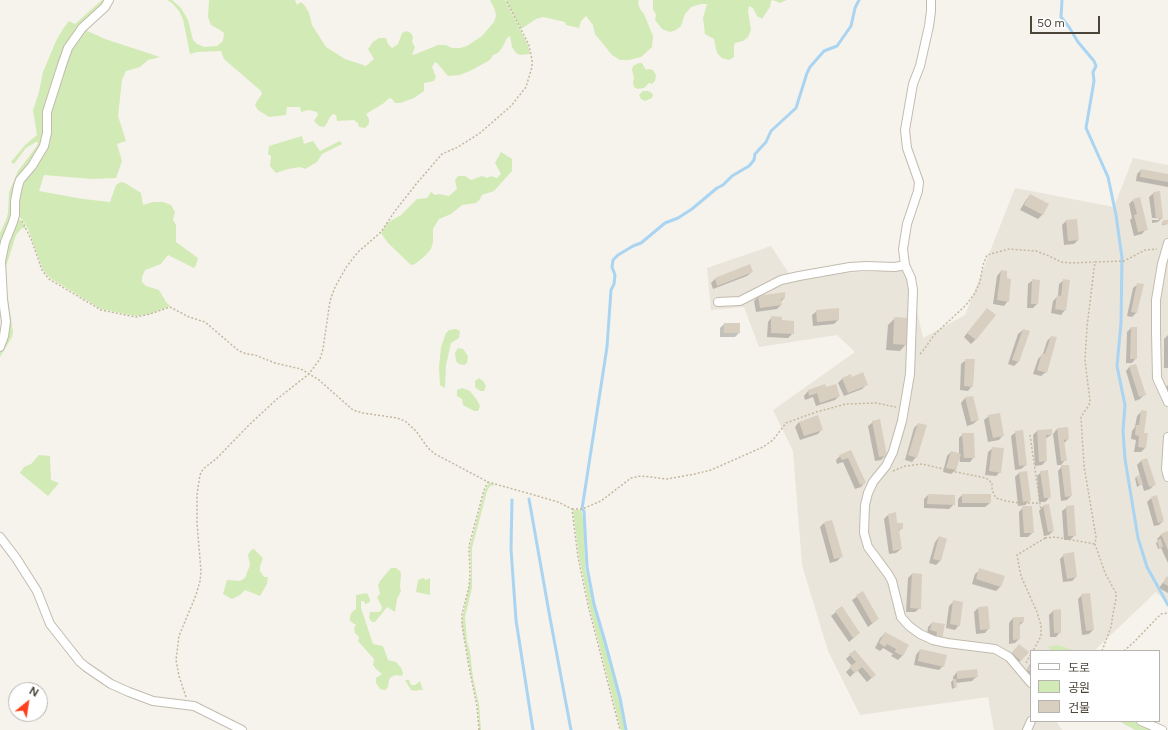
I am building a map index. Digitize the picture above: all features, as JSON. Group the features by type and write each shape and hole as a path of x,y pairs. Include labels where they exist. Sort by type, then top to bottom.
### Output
{"street":[{"path":"0,347 6,326 0,261 14,215 15,201 20,180 40,155 46,139 47,112 66,52 78,33 109,0"},
{"path":"930,0 931,11 929,26 920,66 913,84 906,130 907,148 919,182 918,191 905,234 903,249 905,265 911,278 913,290 911,359 900,430 893,452 873,482 868,493 865,505 864,533 868,547 892,581 901,617 915,631 933,640 995,649 1009,656 1030,682"},
{"path":"1167,245 1156,300 1156,332 1157,378 1168,402"},
{"path":"718,302 740,300 781,280 799,276 850,267 895,267 905,265"},
{"path":"1168,438 1166,469 1168,477"},
{"path":"0,537 16,558 37,591 50,624 80,662 91,671 115,686 137,696 164,703 190,705 242,730"},
{"path":"1144,722 1162,730"}],"path":[{"path":"190,705 179,676 176,660 179,636 196,595 200,581 201,571 197,523 197,494 200,475 203,469 216,459 250,424 277,399 309,374 320,359 323,349 330,301 335,287 347,266 358,252 380,232 395,211 442,154 458,147 480,133 511,106 526,87 532,67 529,44 506,0"},
{"path":"14,215 21,219 27,229 42,270 49,279 101,310 136,317 170,307 189,317 205,322 239,351 255,355 275,363 301,369 319,380 353,410 397,418 405,421 416,431 428,448 435,454 488,482 534,494 558,502 572,509 582,509 601,501 631,478 641,476 667,479 711,470 763,447 773,440 786,423 816,412 846,404 861,403 876,403 904,409"},
{"path":"911,359 922,352 935,334 966,305 975,293 980,282 983,265 987,255 1009,249 1036,251 1061,262 1123,261 1145,250 1167,245"},
{"path":"1095,262 1087,327 1085,360 1090,405 1081,416 1084,466 1096,537 1095,544 1106,573 1116,593 1111,627 1102,650"},
{"path":"1030,435 1045,538"},
{"path":"882,470 889,473 905,466 928,466 986,478 992,483 992,490 996,498 1019,503 1040,503"},
{"path":"479,730 477,706 463,635 462,614 469,587 469,546 484,490 488,482"},
{"path":"572,509 578,557 588,605 620,730"},
{"path":"1034,650 1041,636 1041,626 1037,612 1021,576 1017,556 1045,538 1055,537 1095,544"},
{"path":"1125,650 1158,617 1162,614 1168,613"},
{"path":"1022,671 1030,656"}],"shaded area":[{"path":"1133,158 1168,165 1168,603 1156,592 1095,650 1030,650 1030,722 1057,722 1062,730 994,730 988,697 860,715 828,651 802,565 793,451 773,410 855,352 837,335 759,347 744,307 711,310 707,268 771,246 790,275 908,270 923,338 965,315 1015,188 1114,207"}],"green space":[{"path":"102,0 108,0 63,56 45,139 24,173 0,257 0,233 8,213 9,192 18,171 37,146 38,142 26,148 14,164 11,162 25,145 37,135 33,110 39,92 43,72 56,41 69,21 75,24"},
{"path":"167,0 172,0 181,8 188,20 193,40 197,44 204,47 217,46 223,41 224,33 211,25 208,17 209,0 295,0 297,5 301,2 305,6 309,13 312,25 326,47 345,59 366,66 374,59 368,49 373,42 379,38 386,38 388,44 392,48 398,44 402,33 406,31 411,33 413,37 412,42 415,47 412,55 438,45 446,45 452,48 467,46 482,36 494,22 496,16 495,10 490,0 505,0 528,45 530,54 520,55 516,53 512,47 510,36 507,38 498,53 493,55 490,60 460,75 448,76 435,62 432,67 436,77 434,81 424,83 424,91 414,98 400,103 395,103 391,98 388,99 366,114 369,119 369,124 365,128 359,127 358,123 354,120 337,121 336,115 333,114 324,127 319,126 314,121 318,115 317,112 309,110 301,112 300,107 287,107 286,115 269,117 258,110 255,105 262,94 261,91 224,59 221,51 197,52 190,54 183,19 179,11"},
{"path":"506,0 639,0 638,3 640,9 644,14 653,36 652,47 641,57 629,60 620,60 612,55 595,34 593,25 586,16 581,21 579,28 566,25 565,22 543,17 536,19 521,29"},
{"path":"653,0 773,0 771,1 770,7 762,19 757,16 753,8 749,6 748,11 751,30 748,37 743,41 735,43 734,57 729,60 722,58 717,53 714,39 705,34 703,18 707,4 691,7 685,14 681,26 670,32 662,29 655,20 656,15 653,9"},
{"path":"773,0 787,0 780,3"},
{"path":"83,29 105,39 160,57 148,60 140,67 126,71 122,80 118,116 126,141 117,144 122,161 116,178 92,179 44,175 39,191 110,202 116,185 121,182 141,193 143,205 153,202 163,202 171,205 175,212 173,220 176,225 176,242 198,258 194,268 168,255 161,264 145,270 142,277 142,282 146,286 159,290 170,306 150,314 136,316 101,309 50,278 43,270 28,229 22,219 16,215 20,187 33,167 49,119 63,65"},
{"path":"642,63 646,70 653,70 656,75 655,81 652,84 649,83 644,88 637,89 634,87 632,70 633,66"},
{"path":"643,91 652,93 652,98 645,101 641,99 639,95"},
{"path":"302,136 304,144 313,141 320,151 340,141 342,144 322,154 317,162 305,169 300,167 276,173 270,166 271,156 268,154 269,146"},
{"path":"501,152 512,159 512,171 494,191 482,195 476,203 462,205 451,214 439,219 433,229 433,242 431,249 425,256 415,264 411,265 388,243 381,233 387,223 401,215 417,199 427,198 431,192 435,195 439,194 449,196 457,189 455,180 458,176 465,176 471,180 482,176 487,178 491,176 497,178 501,174 495,163"},
{"path":"15,217 21,220 26,229 21,229 16,235 4,273 13,332 12,337 0,357 0,349 3,344 1,261"},
{"path":"456,329 460,331 459,338 451,343 446,365 445,388 440,385 439,367 441,347 446,333 449,330"},
{"path":"458,348 463,349 468,356 467,363 464,365 459,364 456,361 455,353"},
{"path":"479,378 486,386 484,391 480,391 475,387 475,381"},
{"path":"462,388 470,391 477,400 480,406 478,411 474,411 463,405 462,399 457,396 457,390"},
{"path":"39,455 50,456 51,480 59,483 48,496 20,473 24,467 31,464"},
{"path":"489,483 496,485 490,486 487,491 472,548 472,588 465,617 467,641 479,704 481,730 479,730 478,706 462,625 471,575 470,546 485,490"},
{"path":"573,510 581,510 584,522 585,567 593,604 619,698 625,730 621,730 589,605 579,557"},
{"path":"254,549 263,558 260,571 264,577 268,577 267,584 260,596 245,590 240,595 232,599 223,594 227,580 240,581 245,578 250,565 248,555 251,550"},
{"path":"391,568 396,568 401,574 401,591 397,599 395,612 387,607 375,622 372,622 369,618 370,612 381,611 382,607 377,597 380,594 378,585"},
{"path":"423,578 426,580 430,578 430,595 416,592 418,580"},
{"path":"367,593 370,602 365,604 364,601 361,601 361,608 373,644 383,646 388,660 396,662 403,673 402,676 395,675 391,677 388,687 385,690 380,689 376,683 376,678 382,674 373,665 374,659 358,641 359,637 355,633 354,628 356,625 350,621 352,612 356,609 356,595"},
{"path":"1058,645 1072,650 1052,650 1048,647"},
{"path":"405,680 409,680 411,685 415,685 420,681 423,690 411,690"},
{"path":"1121,722 1139,722 1158,730 1135,730"}],"building":[{"path":"1141,169 1168,174 1168,182 1140,177"},
{"path":"1160,191 1163,218 1156,219 1153,192"},
{"path":"1030,194 1049,204 1043,215 1024,205"},
{"path":"1140,197 1148,230 1138,232 1134,215 1137,214 1133,199"},
{"path":"1077,219 1079,240 1068,241 1066,220"},
{"path":"1163,220 1168,220 1168,224 1163,224"},
{"path":"750,264 753,272 717,286 715,278"},
{"path":"1001,270 1007,271 1007,278 1011,279 1009,302 997,300"},
{"path":"1032,279 1040,280 1038,304 1031,304"},
{"path":"1063,279 1070,280 1066,311 1055,309 1057,295 1061,296"},
{"path":"1137,283 1144,284 1137,313 1131,312"},
{"path":"785,292 785,298 781,299 782,305 760,308 758,296"},
{"path":"839,308 839,320 817,322 816,310"},
{"path":"987,308 996,315 976,340 967,333"},
{"path":"771,316 782,317 782,320 794,321 794,334 771,333"},
{"path":"894,317 909,318 907,345 893,344"},
{"path":"724,323 740,323 740,333 724,333"},
{"path":"1131,327 1137,327 1137,359 1130,359"},
{"path":"1023,329 1030,331 1019,362 1012,360"},
{"path":"1051,336 1057,337 1047,373 1037,370 1042,353 1045,354"},
{"path":"965,359 975,359 973,387 964,386"},
{"path":"1136,364 1146,395 1139,397 1129,366"},
{"path":"863,372 868,385 848,393 842,378 851,374 852,377"},
{"path":"825,384 826,387 836,384 840,396 820,403 817,393 809,396 808,390"},
{"path":"973,396 979,420 971,422 965,397"},
{"path":"1141,410 1147,411 1144,433 1148,433 1146,448 1138,447 1139,436 1135,435 1136,425 1139,425"},
{"path":"1000,413 1004,436 993,438 988,415"},
{"path":"818,415 823,430 804,436 799,422"},
{"path":"880,419 887,456 879,457 872,421"},
{"path":"918,423 927,425 917,458 908,455"},
{"path":"1068,427 1069,439 1064,440 1067,461 1061,461 1057,428"},
{"path":"1052,429 1052,435 1046,435 1047,461 1039,462 1037,430"},
{"path":"1023,430 1027,465 1019,466 1015,431"},
{"path":"962,433 974,433 975,458 964,458"},
{"path":"992,447 1004,448 1001,473 989,471"},
{"path":"851,450 866,483 860,485 848,458 842,460 839,455"},
{"path":"951,451 961,454 956,470 946,468"},
{"path":"1147,458 1156,485 1149,487 1141,460"},
{"path":"1061,465 1069,465 1072,496 1065,497"},
{"path":"1048,470 1051,498 1044,498 1040,471"},
{"path":"1027,471 1031,501 1023,502 1019,472"},
{"path":"1140,475 1143,484 1139,485 1136,476"},
{"path":"928,494 955,495 955,505 927,504"},
{"path":"962,494 991,494 991,503 962,503"},
{"path":"1157,495 1164,521 1158,523 1151,497"},
{"path":"1049,504 1054,531 1048,532 1043,505"},
{"path":"1074,505 1076,536 1068,536 1066,506"},
{"path":"1022,506 1032,506 1034,533 1024,533"},
{"path":"896,512 897,523 903,523 903,529 899,529 902,549 893,551 888,514"},
{"path":"832,520 843,557 834,559 824,522"},
{"path":"1167,531 1168,532 1168,550 1161,534"},
{"path":"939,536 947,539 941,561 933,559"},
{"path":"1161,539 1163,547 1159,548 1157,540"},
{"path":"1074,552 1077,577 1067,579 1063,554"},
{"path":"979,568 1005,576 1001,587 976,579"},
{"path":"912,573 922,574 921,609 910,608"},
{"path":"1167,576 1168,577 1168,586 1163,583"},
{"path":"863,591 879,619 872,623 856,595"},
{"path":"1090,593 1094,630 1086,631 1081,594"},
{"path":"953,600 963,602 960,626 950,624"},
{"path":"842,606 860,633 853,638 835,611"},
{"path":"988,606 990,629 980,630 978,607"},
{"path":"1061,609 1061,633 1054,633 1053,610"},
{"path":"1013,617 1024,617 1024,622 1020,622 1020,639 1013,640"},
{"path":"932,622 945,624 942,639 936,637 937,632 930,630"},
{"path":"885,632 909,645 903,656 895,652 896,649 887,644 885,647 879,643"},
{"path":"1019,644 1029,652 1021,661 1012,653"},
{"path":"920,649 947,655 944,667 918,661"},
{"path":"855,650 876,675 872,678 862,667 855,673 849,667 856,662 849,654"},
{"path":"977,669 978,677 957,679 957,671"},
{"path":"953,679 956,679 957,687 954,687"}],"waterway":[{"path":"626,730 620,698 594,604 587,567 584,511 582,509 607,347 611,290 614,284 615,275 612,267 613,260 618,255 641,243 665,223 678,218 692,209 717,188 723,185 732,176 749,166 754,160 755,154 766,142 771,131 796,108 810,67 824,51 837,46 851,26 855,8 859,0"},
{"path":"1062,0 1061,17 1078,42 1094,61 1096,66 1093,72 1094,81 1086,128 1108,177 1116,215 1122,258 1121,323 1117,366 1125,405 1123,431 1125,459 1138,538 1147,567 1168,605"},
{"path":"529,499 571,730"},
{"path":"512,500 511,549 516,620 533,730"}]}
